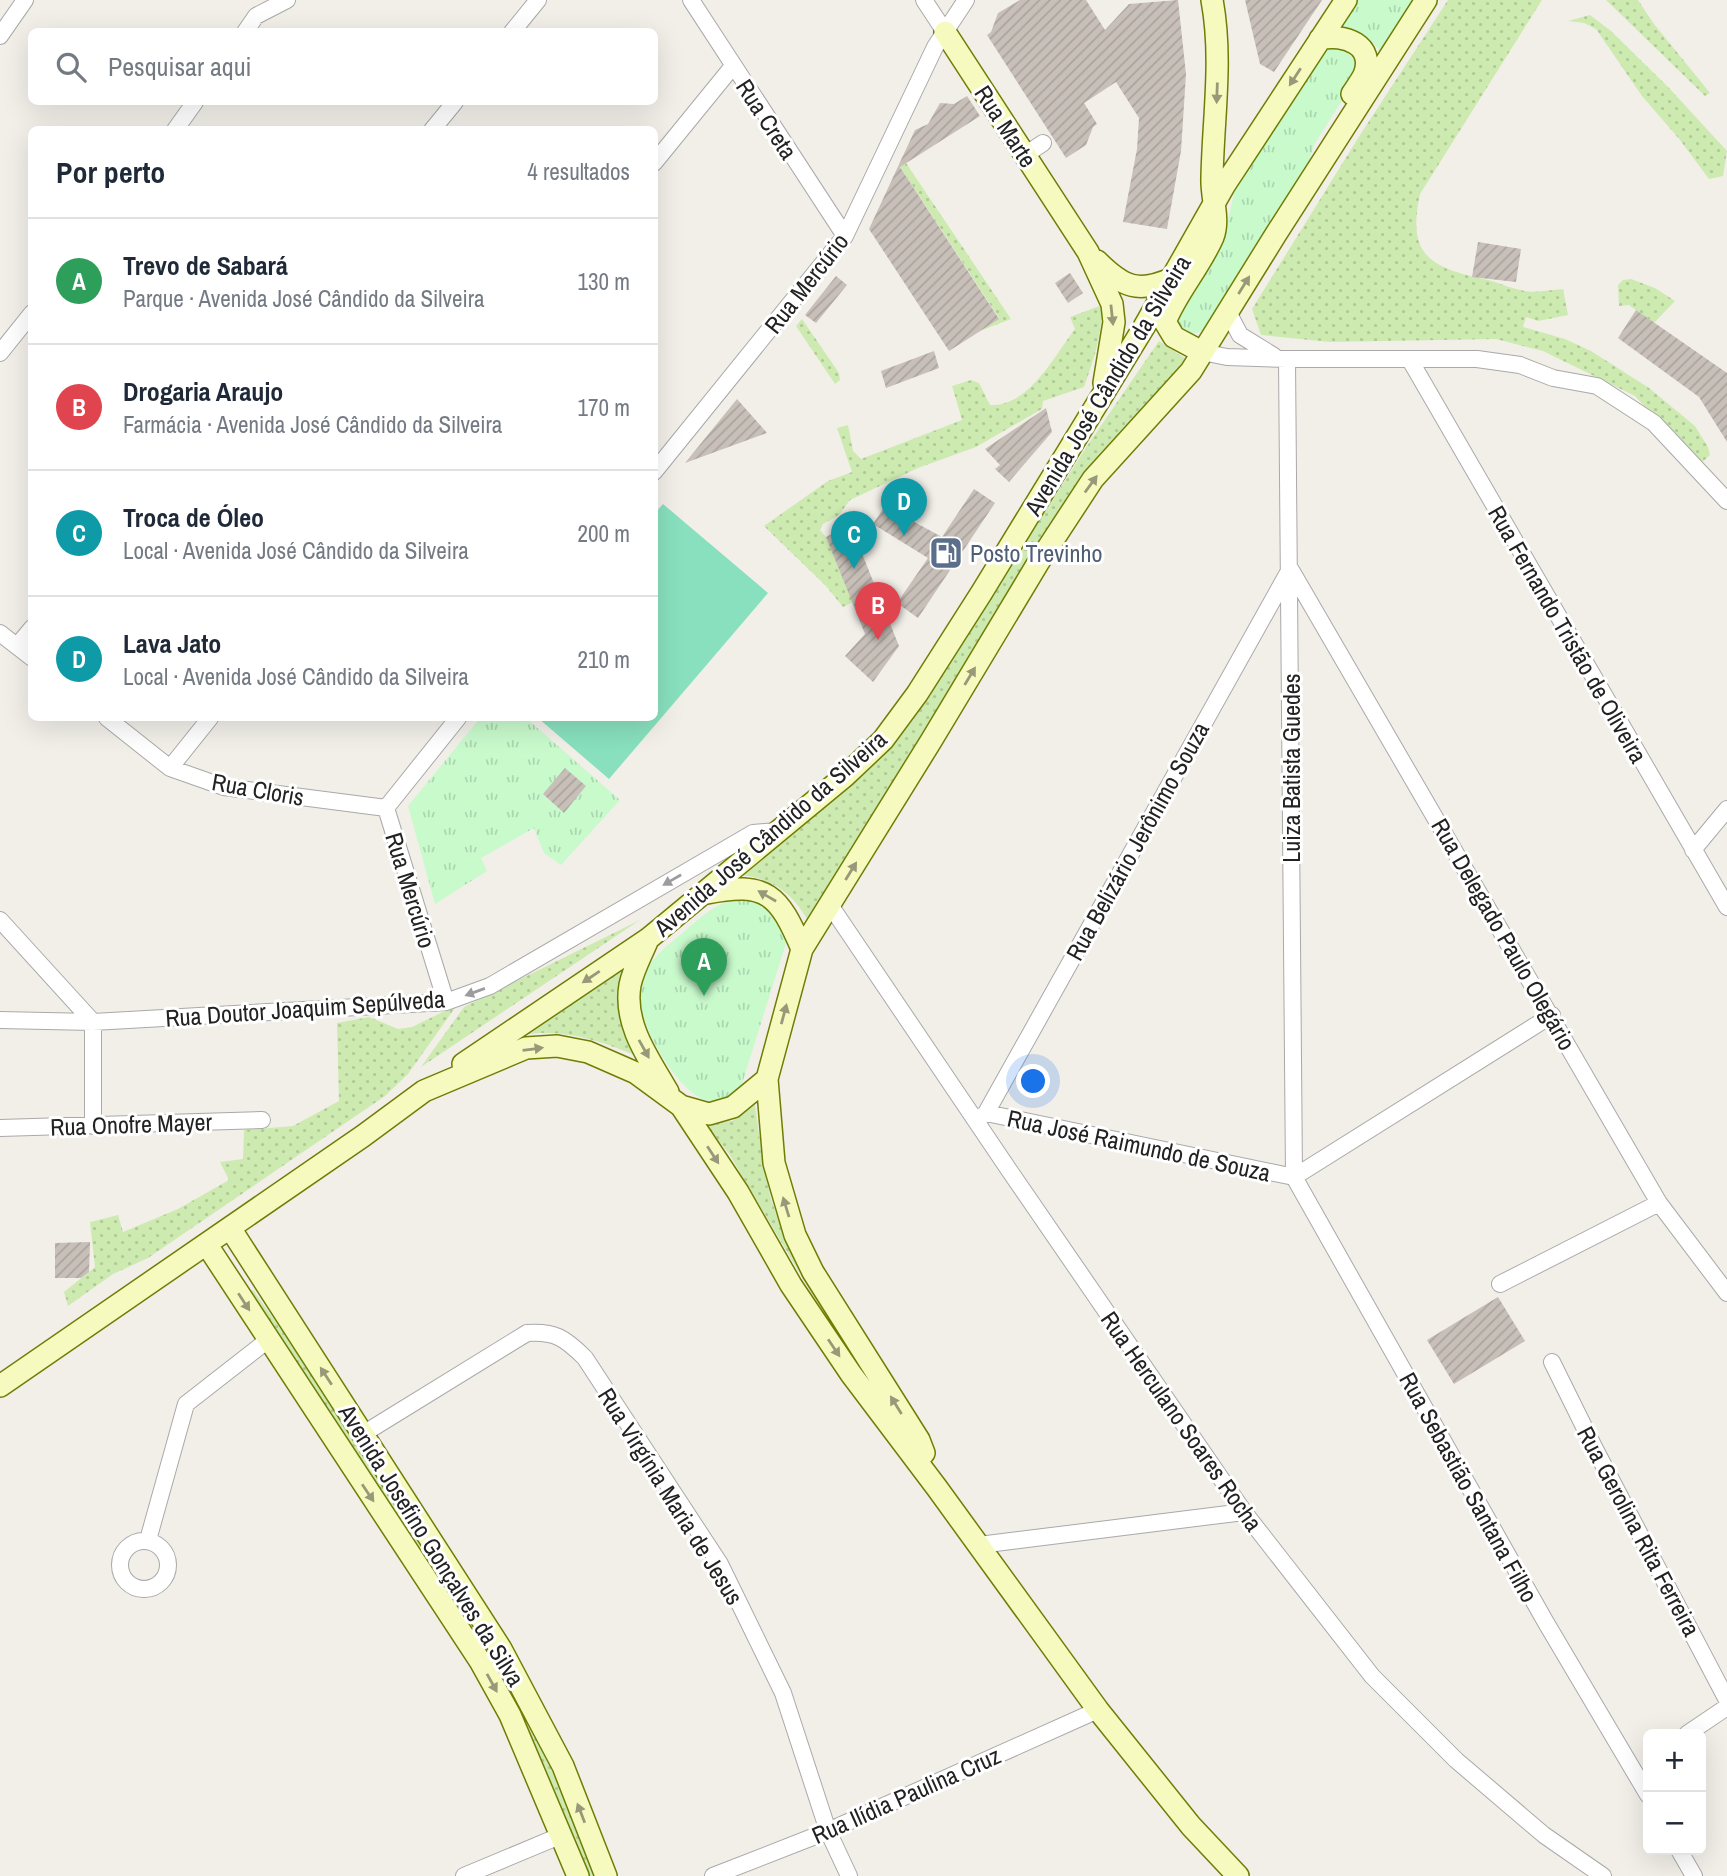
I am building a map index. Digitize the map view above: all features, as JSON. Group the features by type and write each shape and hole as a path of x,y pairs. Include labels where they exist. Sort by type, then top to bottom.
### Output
{"main road":[{"path":"1202,352 1174,337 1165,322 1171,307 1214,235 1215,201 1212,181 1217,69 1212,0"},
{"name":"Avenida José Cândido da Silveira","path":"424,1091 648,939 845,776 883,740 917,694 1101,397 1173,278 1215,201 1346,0"},
{"name":"Avenida José Cândido da Silveira","path":"937,1488 919,1440 813,1272 794,1235 774,1163 767,1079 802,949 1038,563 1093,479 1191,371 1426,0"},
{"name":"Rua Marte","path":"944,32 1034,149 1112,304 1114,322 1101,397"},
{"path":"1320,39 1333,36 1346,38 1360,47 1366,57 1365,73 1325,137 1328,155"},
{"name":"Rua Marte","path":"1088,252 1113,277 1126,284 1142,288 1154,287 1173,278"},
{"path":"704,893 734,887 759,890 777,902 790,921 802,949"},
{"path":"648,939 630,985 628,1012 637,1037 677,1103 738,1192 791,1285 851,1374 1098,1710 1191,1826 1238,1876"},
{"path":"0,1386 424,1091 526,1048 557,1046 588,1052 636,1073 677,1103 709,1114 733,1107 767,1079"},
{"name":"Avenida Josefino Gonçalves da Silva","path":"230,1228 501,1649 563,1766 606,1876"},
{"name":"Avenida Josefino Gonçalves da Silva","path":"206,1245 480,1661 510,1715 578,1876"}],"street":[{"path":"0,36 25,0"},
{"path":"247,28 256,8 287,0"},
{"path":"515,28 538,0"},
{"name":"Rua Creta","path":"691,0 845,236"},
{"name":"Rua Marte","path":"924,0 944,32"},
{"name":"Rua Mercúrio","path":"658,467 845,236 935,47 965,0"},
{"path":"658,158 733,66"},
{"path":"178,126 193,105"},
{"path":"435,126 453,105"},
{"path":"1228,312 1240,335 1283,358"},
{"path":"0,353 28,318"},
{"path":"1202,352 1227,357 1488,360 1520,365 1553,378 1597,386 1654,424 1727,501"},
{"name":"Luiza Batista Guedes","path":"1283,358 1290,569 1294,1177"},
{"name":"Rua Fernando Tristão de Oliveira","path":"1410,360 1727,907"},
{"name":"Rua Delegado Paulo Olegário","path":"1290,569 1659,1203 1727,1293"},
{"name":"Rua Belizário Jerônimo Souza","path":"981,1117 1290,569"},
{"path":"0,633 28,655"},
{"path":"17,646 28,633"},
{"name":"Rua Cloris","path":"111,721 170,768 223,787 386,808"},
{"path":"170,768 208,721"},
{"name":"Rua Mercúrio","path":"446,1002 386,808 456,721"},
{"path":"1693,850 1727,809"},
{"name":"Rua Doutor Joaquim Sepúlveda","path":"0,1020 93,1022 446,1002 490,986 753,833 777,831"},
{"name":"Rua Herculano Soares Rocha","path":"830,905 981,1117 1244,1512 1381,1685 1456,1760 1534,1827 1604,1876"},
{"path":"0,919 93,1022 93,1126"},
{"name":"Rua José Raimundo de Souza","path":"981,1117 1294,1177 1552,1015"},
{"name":"Rua Onofre Mayer","path":"0,1128 262,1120"},
{"name":"Rua Sebastião Santana Filho","path":"1294,1177 1545,1621 1647,1792"},
{"path":"1500,1284 1659,1203"},
{"name":"Rua Virgínia Maria de Jesus","path":"363,1434 527,1333 548,1332 568,1342 584,1358 720,1564 783,1693 828,1831 849,1876"},
{"path":"148,1541 186,1404 268,1340"},
{"name":"Rua Gerolina Rita Ferreira","path":"1552,1362 1727,1700"},
{"path":"979,1545 1244,1512"},
{"path":"1694,1729 1727,1707"},
{"name":"Rua Ilídia Paulina Cruz","path":"713,1876 828,1831 1098,1710"},
{"path":"1634,1769 1643,1763"},
{"path":"464,1876 562,1835"},
{"path":"1682,1855 1694,1876"}],"green space":[{"path":"1357,0 1414,0 1381,55 1370,40 1340,27"},
{"path":"1448,0 1542,0 1420,194 1417,232 1421,246 1438,264 1468,275 1525,291 1563,289 1568,315 1538,321 1526,317 1523,327 1565,339 1591,351 1649,388 1695,426 1710,455 1698,466 1635,396 1543,351 1496,339 1330,342 1261,335 1252,309"},
{"path":"1606,0 1638,0 1710,93 1705,96"},
{"path":"1590,15 1611,31 1670,89 1727,151 1723,176 1709,179 1642,96 1596,29 1584,23 1568,21"},
{"path":"1331,47 1353,57 1359,64 1358,75 1314,145 1305,175 1204,330 1194,334 1181,327 1173,317 1180,300 1227,224 1234,193 1325,50"},
{"path":"902,157 1011,319 980,331 999,318 899,165"},
{"path":"1631,279 1655,288 1675,301 1654,323 1629,305 1619,306 1618,285 1623,280"},
{"path":"1102,305 1097,347 1084,387 1043,401 1042,409 976,447 918,468 850,500 839,515 823,524 820,530 826,537 853,602 843,607 826,586 764,526 828,481 852,472 837,428 848,425 853,451 861,459 962,420 952,386 971,380 979,383 990,405 1004,404 1017,398 1039,378 1075,329 1070,317"},
{"path":"802,319 839,373 840,380 835,384 796,326"},
{"path":"1159,341 1186,359 1088,468 1048,526 927,733 808,921 796,903 781,889 763,880 741,875 854,782 914,719 1087,446"},
{"path":"663,504 768,593 609,779 541,721 658,721 658,510"},
{"path":"478,721 529,721 620,800 561,865 544,853 534,828 481,858 487,871 435,904 408,806"},
{"path":"746,897 775,910 787,940 741,1087 726,1100 710,1102 694,1093 664,1059 644,1020 640,1004 641,988 649,966 669,944 713,909 728,901"},
{"path":"640,920 421,1067 464,1007"},
{"path":"623,969 621,1014 637,1056 582,1037 522,1033"},
{"path":"457,1005 408,1074 385,1096 148,1258 113,1274 68,1306 64,1292 95,1267 90,1222 118,1215 123,1232 178,1209 229,1180 220,1162 243,1159 244,1130 293,1126 339,1101 337,1023 369,1017 398,1029 412,1027"},
{"path":"755,1105 763,1163 771,1199 783,1233 809,1281 910,1438 823,1313 730,1155 704,1122 732,1121"},
{"path":"253,1290 290,1341 488,1646 551,1763 596,1876 588,1876 528,1731 249,1291"}],"building":[{"path":"1020,0 1086,0 1105,30 1129,4 1178,0 1186,74 1181,151 1167,229 1123,222 1137,149 1139,118 1116,82 1084,103 1097,124 1093,127 1086,145 1066,158 987,35 991,32 998,13"},
{"path":"1245,0 1322,0 1274,72 1260,64"},
{"path":"967,96 980,116 900,167 999,319 949,351 869,229 915,130 928,124 940,103 954,104"},
{"path":"1478,242 1521,249 1516,282 1472,277"},
{"path":"1070,273 1083,293 1068,303 1055,283"},
{"path":"836,276 847,285 816,323 805,315"},
{"path":"1636,310 1727,373 1727,442 1699,397 1618,338"},
{"path":"934,351 939,368 886,388 881,371"},
{"path":"737,399 767,433 685,463"},
{"path":"1046,408 1052,432 1009,482 995,469 1000,465 985,449"},
{"name":"Posto Trevinho","path":"974,489 995,503 918,618 897,603 928,558 873,524 885,506 942,537"},
{"path":"847,526 857,549 859,546 899,646 873,682 845,656 865,634 826,537"},
{"path":"565,768 586,786 564,813 543,794"},
{"path":"90,1242 89,1272 81,1278 55,1278 55,1243"},
{"path":"1498,1297 1525,1341 1454,1384 1427,1340"}],"place":[{"name":"Lava Jato","path":"904,536"},
{"name":"Posto Trevinho","path":"946,553"},
{"name":"Troca de Óleo","path":"854,569"},
{"name":"Drogaria Araujo","path":"878,640"},
{"name":"Trevo de Sabará","path":"704,996"}]}
